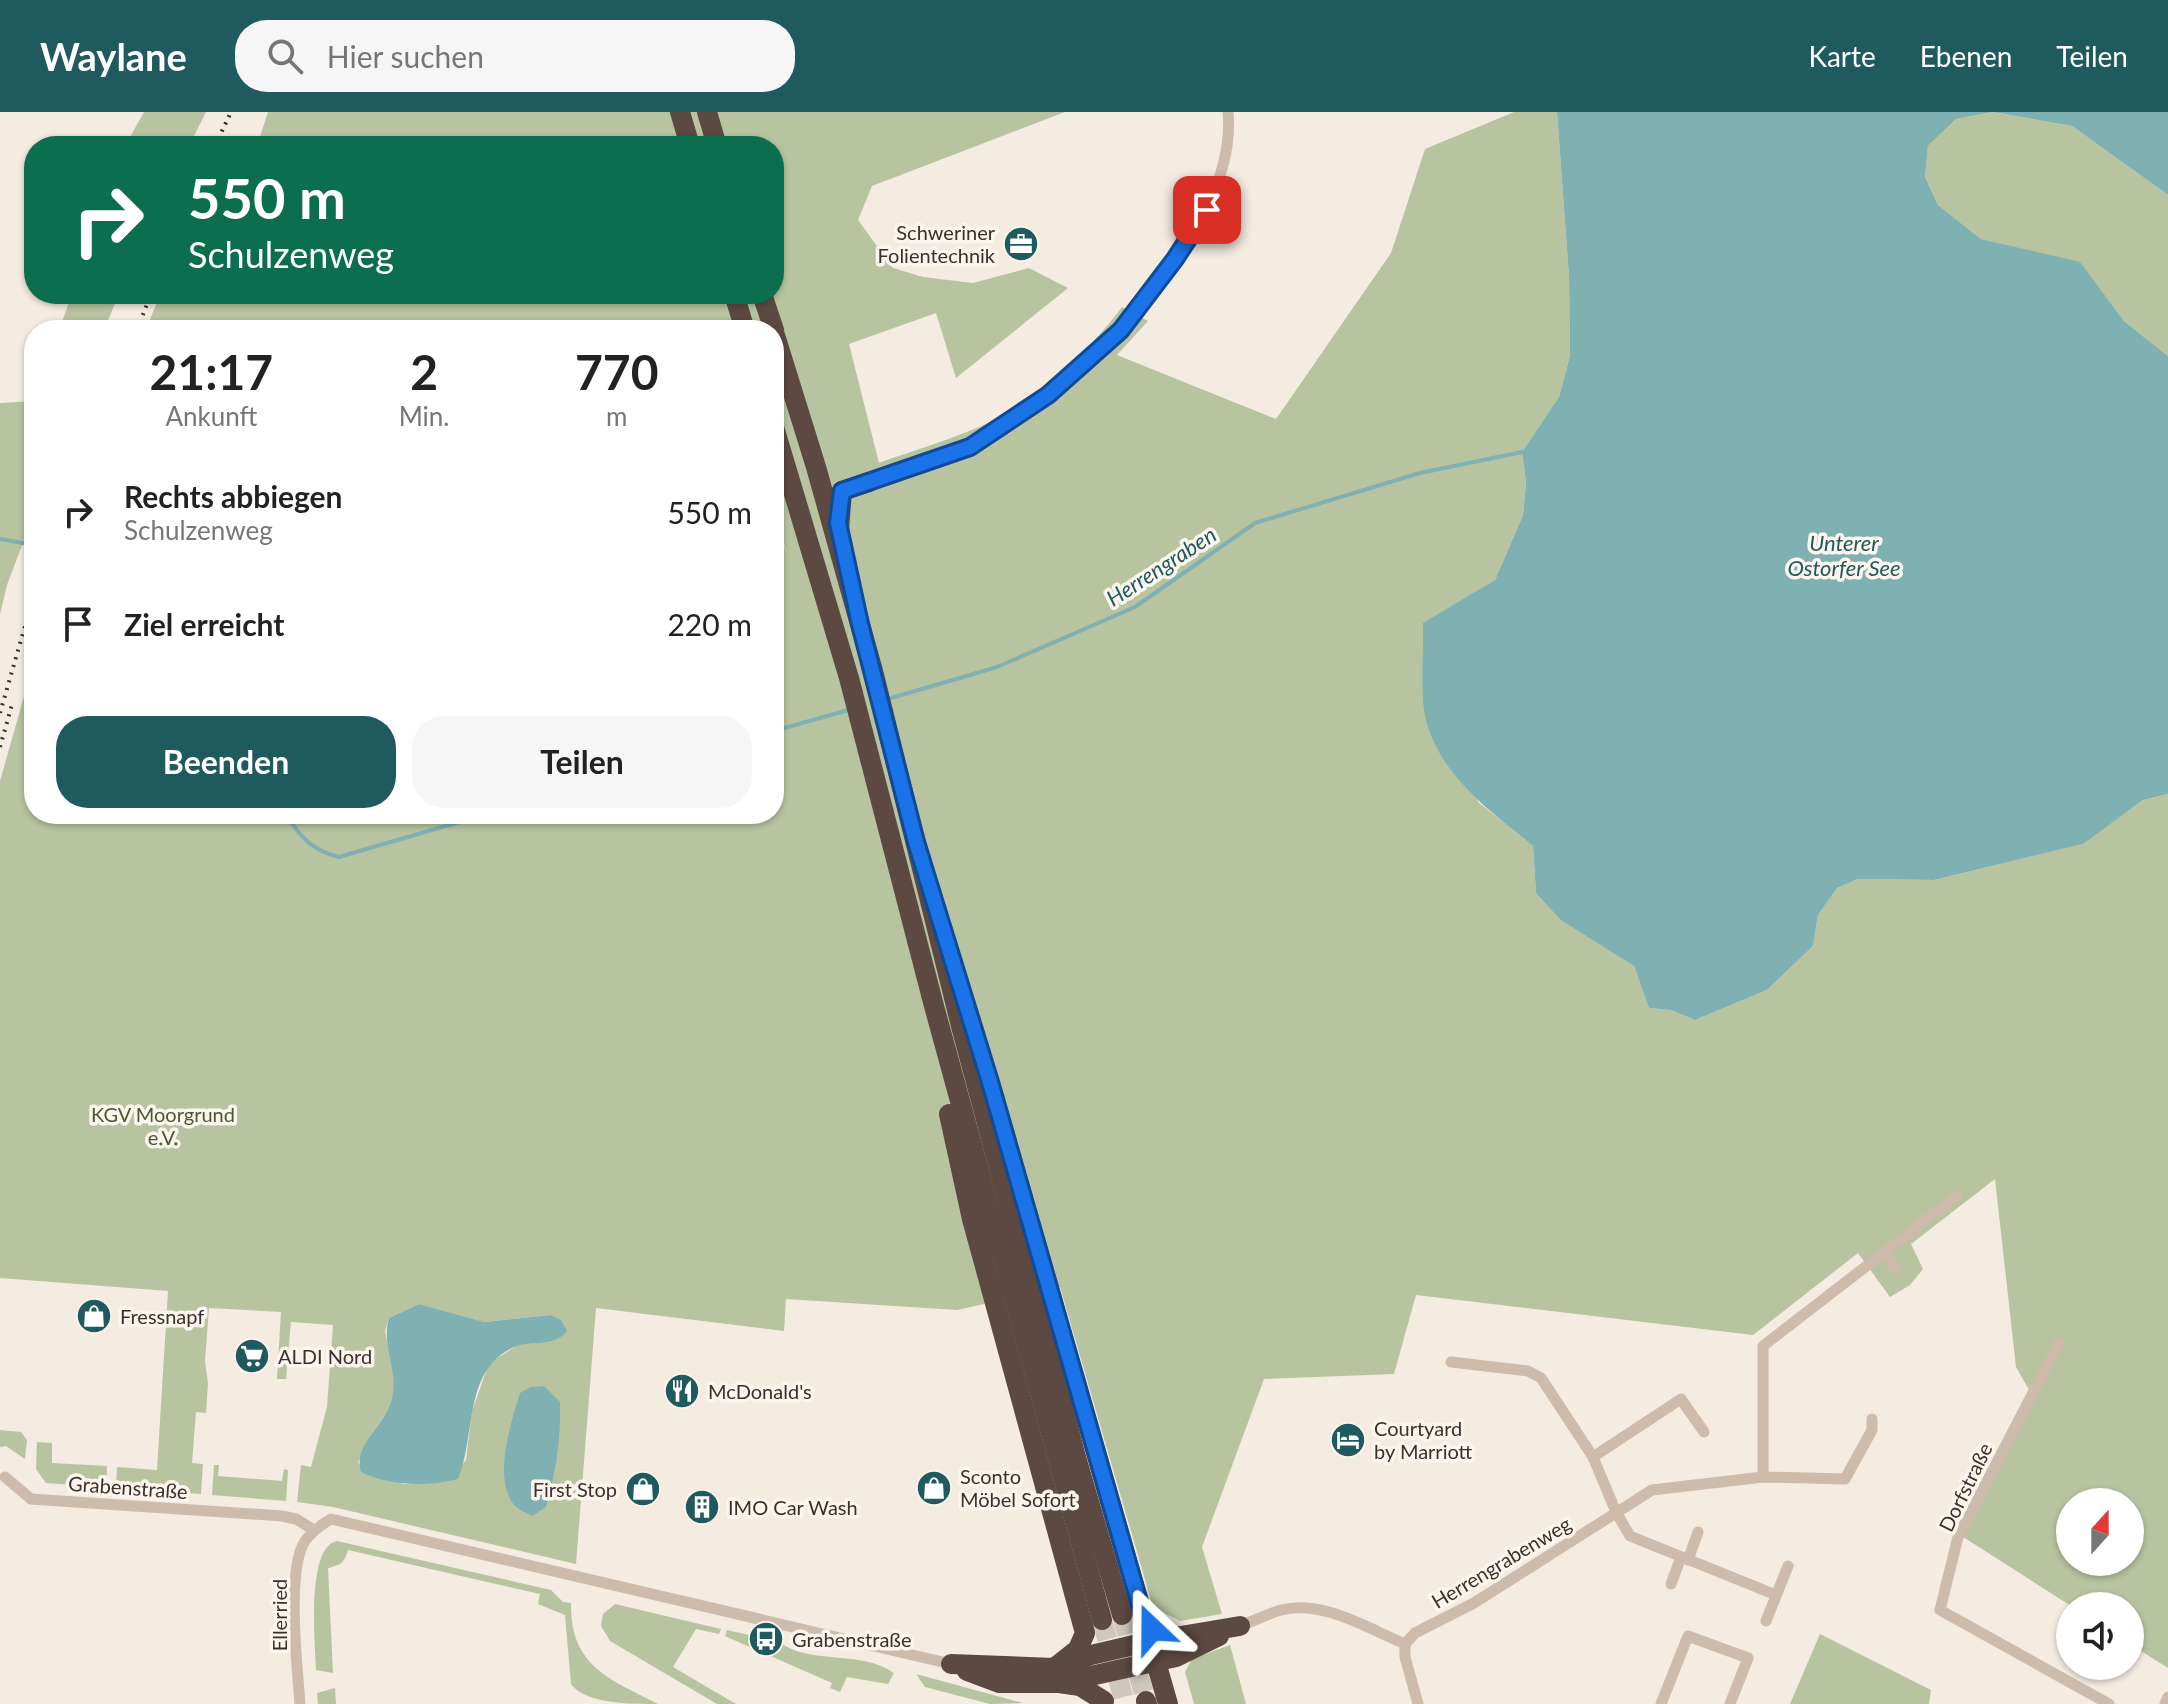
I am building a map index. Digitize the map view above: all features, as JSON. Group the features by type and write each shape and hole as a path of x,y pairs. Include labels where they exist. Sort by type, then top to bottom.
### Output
{"highway":[{"path":"680,112 687,136"},
{"path":"707,112 714,136"},
{"path":"784,363 873,671 965,1041 1072,1442 1112,1618 934,1006 849,678 784,460"},
{"path":"816,467 842,491"},
{"path":"842,491 869,482"},
{"path":"842,491 838,523 860,624"},
{"path":"916,842 990,1082 1144,1619 1152,1629 1152,1655 1166,1694"},
{"path":"892,844 903,924 972,1219 1085,1633 1105,1659 1105,1702"},
{"path":"1056,1675 1105,1659 1152,1655 1240,1626"},
{"path":"1056,1675 1078,1649 1085,1633"},
{"path":"1105,1659 1152,1655"},
{"path":"951,1664 1056,1675 1105,1702"}],"street":[{"path":"869,482 970,447 1048,395 1121,330 1175,259 1207,210 1223,164 1229,127 1228,112"},
{"path":"1763,1477 1763,1346 1957,1196"},
{"path":"1885,1253 1896,1269"},
{"name":"Dorfstraße","path":"2059,1343 1958,1537 1940,1610 2109,1704"},
{"path":"1451,1362 1528,1371 1541,1378 1593,1457 1616,1512 1630,1536 1776,1595"},
{"path":"1593,1457 1681,1399 1704,1432"},
{"name":"Herrengrabenweg","path":"1405,1644 1415,1633 1474,1603 1652,1490 1763,1477 1845,1479 1872,1430 1872,1419"},
{"name":"Grabenstraße","path":"5,1477 31,1499 282,1516 296,1519 314,1530"},
{"path":"314,1530 331,1519 951,1664"},
{"name":"Ellerried","path":"300,1704 295,1580 301,1549 314,1530"},
{"path":"1671,1584 1698,1532"},
{"path":"1766,1621 1788,1566"},
{"path":"1240,1626 1280,1610 1304,1607 1326,1612 1405,1644 1405,1657 1418,1704"},
{"path":"1661,1704 1688,1636 1748,1658 1730,1704"},
{"path":"2165,1704 2168,1697"}],"green space":[{"path":"144,112 206,112 194,136 131,136"},
{"name":"KGV Moorgrund e.V.","path":"268,112 1065,112 872,186 858,220 893,268 923,277 973,283 1029,268 1068,288 956,378 936,313 849,344 879,463 966,432 1010,411 1064,370 1097,338 1122,307 1148,321 1117,355 1276,419 1391,253 1425,149 1514,112 1557,112 1569,277 1570,356 1559,397 1522,452 1526,482 1523,515 1495,580 1465,600 1478,802 1533,846 1536,893 1634,966 1649,1008 1671,1010 1695,1020 1767,990 1813,946 1818,915 1837,888 1858,879 1934,880 2082,844 2143,800 2168,794 2168,1668 2144,1653 2144,1592 2056,1592 2056,1596 1960,1535 2032,1395 2016,1367 1995,1179 1911,1244 1923,1269 1910,1285 1890,1297 1858,1253 1753,1335 1416,1295 1394,1374 1264,1379 1202,1547 1222,1614 1180,1621 1153,1607 1060,1287 957,1310 786,1299 784,1331 596,1308 576,1564 333,1507 297,1502 301,1465 311,1467 327,1407 333,1325 291,1322 286,1379 277,1379 281,1312 209,1308 205,1361 208,1383 206,1413 196,1412 192,1463 203,1464 201,1494 116,1488 117,1467 157,1470 168,1291 0,1278 0,781 24,696 24,824 784,824 784,546 788,557 784,544 784,320 150,320 156,304 784,304 784,136 260,136","holes":["419,1304 483,1322 550,1315 536,1342 521,1343 489,1363 472,1411 466,1460 449,1481 403,1484 358,1463 368,1439 390,1408 396,1385 385,1331 389,1318"]},
{"path":"1993,112 2072,126 2168,195 2168,356 2124,321 2080,263 1981,239 1938,205 1925,177 1928,146 1956,119"},
{"path":"68,304 115,304 108,320 63,320"},
{"path":"24,402 24,540 0,614 0,403"},
{"path":"0,1430 21,1432 27,1440 25,1459 6,1446 0,1447"},
{"path":"37,1442 52,1443 52,1463 107,1466 106,1487 46,1483 36,1469"},
{"path":"214,1465 219,1465 218,1476 282,1481 284,1469 288,1470 286,1501 212,1495"},
{"path":"337,1541 551,1590 563,1602 571,1603 577,1642 596,1668 658,1704 610,1702 578,1691 571,1684 565,1615 538,1604 540,1594 348,1550 341,1563 328,1568 333,1673 316,1670 316,1577 327,1547"},
{"path":"615,1604 721,1629 719,1634 696,1629 673,1667 736,1704 717,1704 610,1641 601,1626 603,1614"},
{"path":"727,1630 779,1642 806,1654 866,1661 894,1673 888,1684 847,1677 840,1692 830,1688 832,1683 725,1636"},
{"path":"1820,1634 1931,1690 1929,1704 1790,1704"},
{"path":"1230,1645 1246,1704 1194,1704 1185,1672 1192,1659"},
{"path":"916,1674 1023,1703 990,1704 925,1687"},
{"path":"335,1688 336,1704 318,1704 317,1693"}],"water":[{"name":"Unterer Ostorfer See","path":"1557,112 1993,112 1956,119 1928,146 1925,177 1938,205 1981,239 2080,262 2124,321 2168,356 2168,794 2143,800 2083,844 1934,880 1858,879 1837,888 1818,915 1813,946 1767,990 1695,1020 1671,1010 1649,1008 1634,966 1561,920 1536,893 1533,846 1468,790 1441,756 1425,716 1423,623 1495,580 1523,515 1526,482 1522,452 1559,397 1570,356 1569,277"},
{"path":"1993,112 2168,112 2168,195 2072,126"},
{"path":"419,1304 484,1322 550,1315 561,1320 567,1331 555,1340 517,1346 495,1360 478,1390 458,1479 409,1484 372,1477 361,1472 360,1463 365,1445 386,1413 393,1394 393,1372 387,1340 389,1318"},
{"path":"544,1386 560,1402 559,1442 546,1507 532,1516 515,1506 508,1495 504,1466 520,1393 531,1387"}],"waterway":[{"name":"Herrengraben","path":"888,699 997,667 1135,607 1255,523 1420,473 1522,452"},
{"name":"Herrengraben","path":"0,539 24,543"},
{"name":"Herrengraben","path":"784,728 852,709"},
{"name":"Herrengraben","path":"293,824 308,842 339,857 453,824"}],"tunnel":[{"path":"1122,1615 1146,1701"},
{"path":"1102,1620 1125,1704"}],"railway":[{"path":"220,136 231,112"},
{"path":"141,320 147,304"},
{"path":"0,713 24,630"},
{"path":"0,747 13,701"}],"place":[{"name":"Schweriner Folientechnik","path":"1021,244"},
{"name":"Fressnapf","path":"94,1316"},
{"name":"ALDI Nord","path":"252,1356"},
{"name":"McDonald's","path":"682,1391"},
{"name":"Courtyard by Marriott","path":"1348,1440"},
{"name":"Sconto Möbel Sofort","path":"934,1488"},
{"name":"First Stop","path":"643,1489"},
{"name":"IMO Car Wash","path":"702,1507"},
{"name":"Grabenstraße","path":"766,1639"}],"route":[{"path":"1152,1629 1144,1619 990,1082 916,842 860,624 838,523 842,491 970,447 1048,395 1121,330 1175,259 1207,210"}]}
